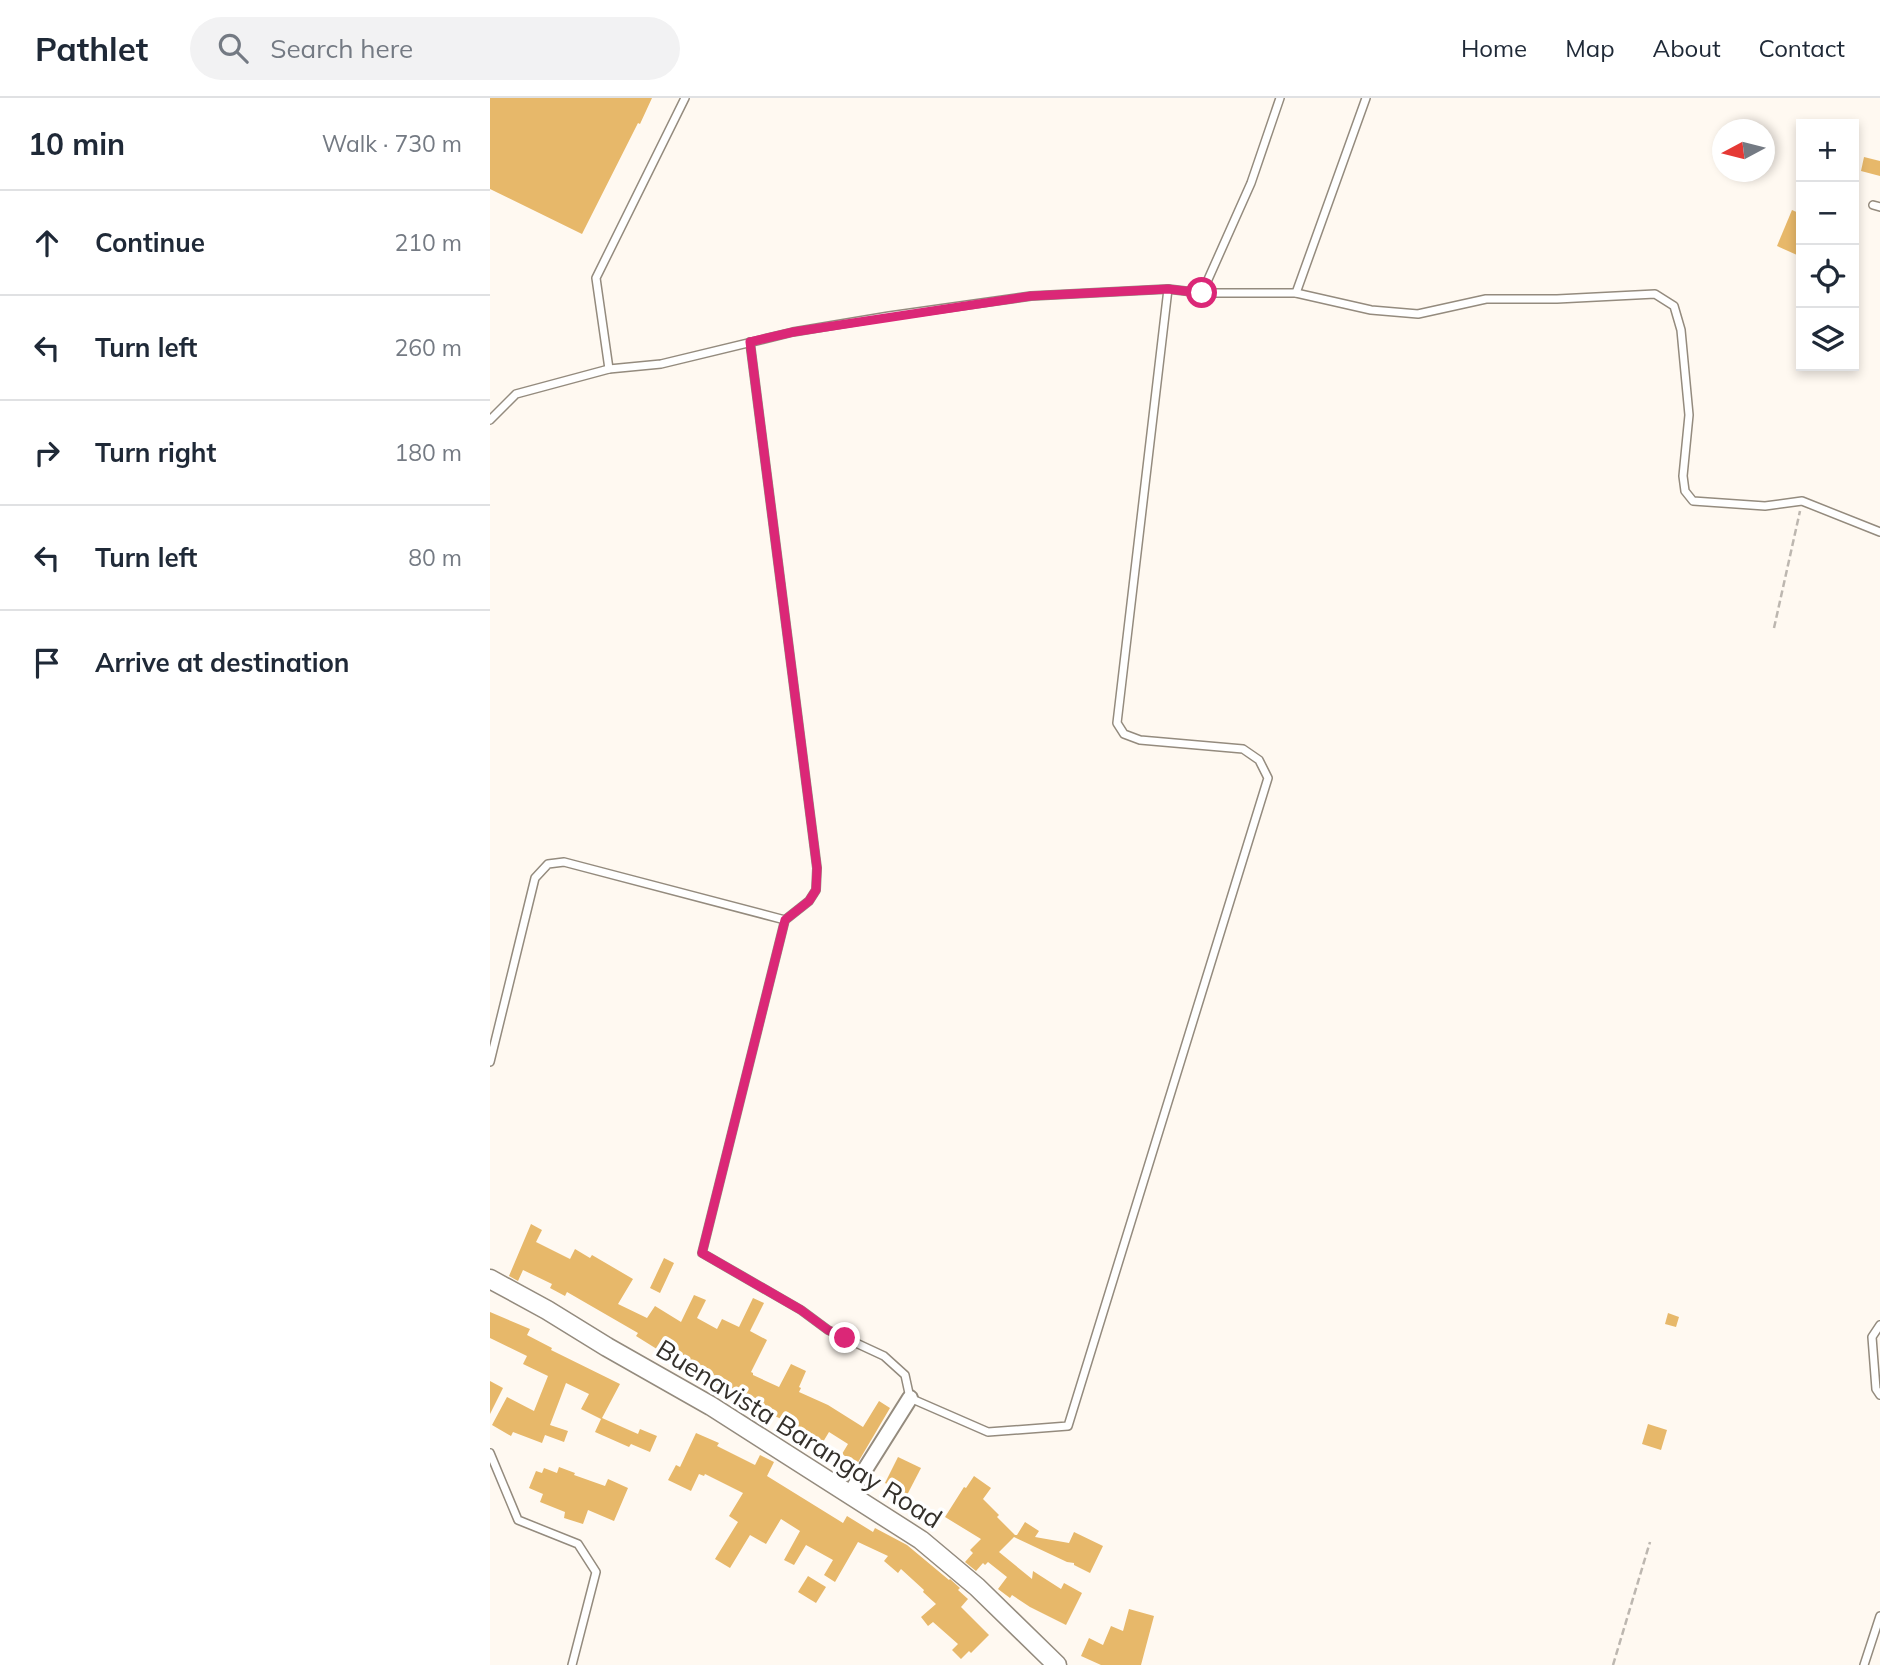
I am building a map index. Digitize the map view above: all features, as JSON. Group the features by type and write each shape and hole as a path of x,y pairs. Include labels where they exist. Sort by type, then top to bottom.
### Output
{"street":[{"name":"Buenavista Barangay Road","path":"490,1279 711,1406 921,1540 977,1587 1057,1665"},
{"path":"849,1495 910,1398"}],"lane":[{"path":"609,369 596,278 685,98"},
{"path":"1202,293 1251,183 1280,98"},
{"path":"1296,293 1366,98"},
{"path":"750,342 817,868 816,890 809,901 785,920 702,1253 801,1310 828,1330 884,1356 905,1375 910,1398 988,1432 1068,1426 1268,778 1259,760 1243,749 1140,740 1124,734 1116,723 1168,289"},
{"path":"490,420 516,394 609,369 661,363 793,332 1031,296 1168,289 1202,293 1296,293 1371,310 1418,314 1486,299 1558,299 1655,294 1674,306 1681,330 1689,415 1683,476 1685,491 1693,501 1765,506 1802,501 1880,532"},
{"path":"490,1062 535,878 548,864 564,862 785,920"},
{"path":"1880,1325 1872,1337 1876,1389 1880,1395"},
{"path":"490,1453 518,1520 578,1544 596,1572 572,1665"},
{"path":"1864,1665 1880,1616"}],"path":[{"path":"1774,628 1802,501"},
{"path":"1613,1665 1650,1542"}],"building":[{"path":"490,98 652,98 582,234 490,189"},
{"path":"1864,157 1880,161 1880,176 1861,171"},
{"path":"1792,210 1796,212 1796,255 1777,246"},
{"path":"531,1224 542,1230 536,1242 570,1259 575,1249 590,1258 592,1255 633,1279 618,1304 647,1318 655,1306 681,1322 694,1295 706,1300 697,1318 717,1329 722,1319 739,1327 753,1298 764,1303 750,1331 767,1340 751,1372 753,1375 779,1387 791,1364 806,1371 799,1392 828,1405 863,1427 879,1401 890,1408 857,1464 842,1454 848,1444 829,1432 820,1447 785,1426 787,1422 765,1411 762,1417 717,1393 720,1387 659,1354 660,1351 636,1336 638,1333 567,1292 565,1296 550,1288 552,1284 523,1270 518,1281 509,1276"},
{"path":"664,1258 674,1263 660,1293 650,1288"},
{"path":"490,1312 530,1329 527,1335 552,1348 551,1350 620,1384 602,1418 638,1434 640,1429 657,1436 650,1452 631,1444 629,1447 595,1432 601,1419 581,1409 589,1394 566,1383 550,1425 568,1431 564,1442 545,1435 542,1443 513,1432 511,1436 492,1425 507,1397 534,1411 548,1376 523,1364 527,1356 490,1338"},
{"path":"1668,1313 1679,1317 1676,1327 1665,1324"},
{"path":"490,1381 503,1388 490,1414"},
{"path":"1648,1424 1667,1430 1661,1450 1642,1444"},
{"path":"696,1433 719,1443 717,1446 755,1465 760,1455 774,1462 767,1476 843,1523 847,1516 873,1532 875,1528 907,1545 960,1588 958,1590 968,1599 961,1607 989,1635 961,1659 952,1650 958,1644 933,1622 928,1626 921,1617 936,1604 901,1569 898,1573 884,1561 888,1556 858,1542 835,1582 824,1575 833,1560 806,1545 794,1565 784,1560 800,1531 781,1519 766,1544 750,1535 730,1568 715,1559 738,1522 729,1516 743,1493 705,1474 699,1474 691,1491 668,1480 676,1465 680,1467"},
{"path":"898,1457 921,1468 907,1495 885,1483"},
{"path":"559,1467 605,1486 608,1479 628,1488 614,1521 588,1510 583,1524 564,1518 565,1512 540,1502 543,1494 529,1488 536,1471 542,1473 544,1468 557,1473"},
{"path":"974,1476 991,1488 983,1499 1015,1535 1025,1522 1039,1531 1035,1537 1069,1543 1074,1532 1103,1546 1090,1573 1074,1563 1014,1537 999,1552 1032,1579 1033,1571 1061,1589 1064,1583 1082,1593 1066,1625 1012,1595 1010,1598 998,1589 1007,1577 988,1562 985,1565 983,1563 976,1571 965,1562 973,1553 970,1550 981,1539 945,1517"},
{"path":"808,1576 826,1587 816,1603 798,1592"},
{"path":"1129,1609 1154,1616 1141,1665 1101,1665 1081,1656 1089,1638 1103,1645 1111,1626 1123,1631"}],"route":[{"path":"845,1338 702,1253 785,920 809,901 816,890 817,868 750,342 888,316 1031,296 1168,289 1202,293"}]}
